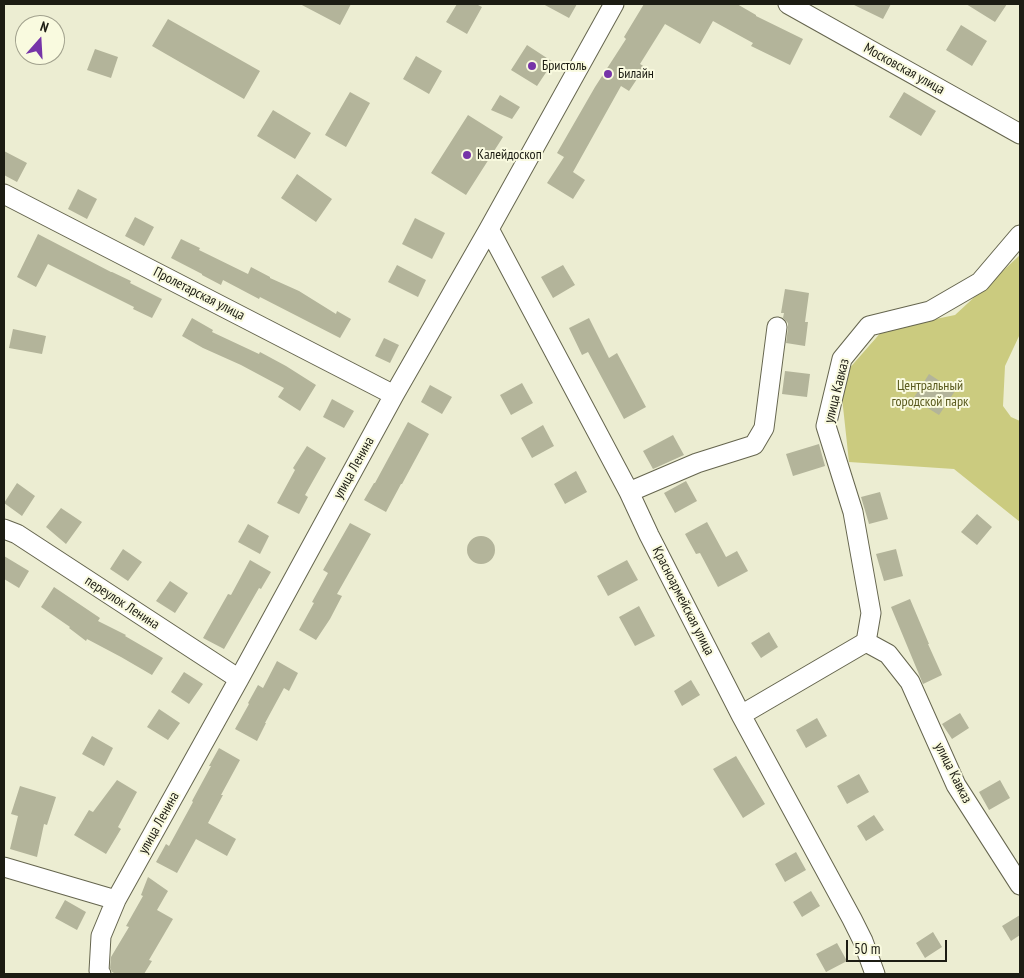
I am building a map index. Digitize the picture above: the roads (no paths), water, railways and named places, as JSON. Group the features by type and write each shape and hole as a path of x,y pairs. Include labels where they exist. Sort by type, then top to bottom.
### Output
{"street":[{"name":"улица Ленина","path":"101,974 99,971 101,936 116,900 394,395 614,4"},
{"name":"Московская улица","path":"788,4 1020,134"},
{"name":"Пролетарская улица","path":"4,197 394,395"},
{"name":"Красноармейская улица","path":"489,229 629,492 741,715 852,919 863,941 872,972"},
{"name":"улица Кавказ","path":"1020,236 980,282 930,311 869,326 842,358 826,426 853,512 871,613 866,642 888,654 910,682 956,785 1020,885"},
{"path":"629,492 697,463 754,444 764,428 777,327"},
{"name":"переулок Ленина","path":"4,529 17,534 239,679"},
{"path":"741,715 866,642"},
{"path":"4,867 116,900"}],"place":[{"name":"Бристоль","path":"532,66"},
{"name":"Билайн","path":"608,74"},
{"name":"Калейдоскоп","path":"467,155"}],"park label":[{"name":"Центральный городской парк","path":"930,394"}]}
